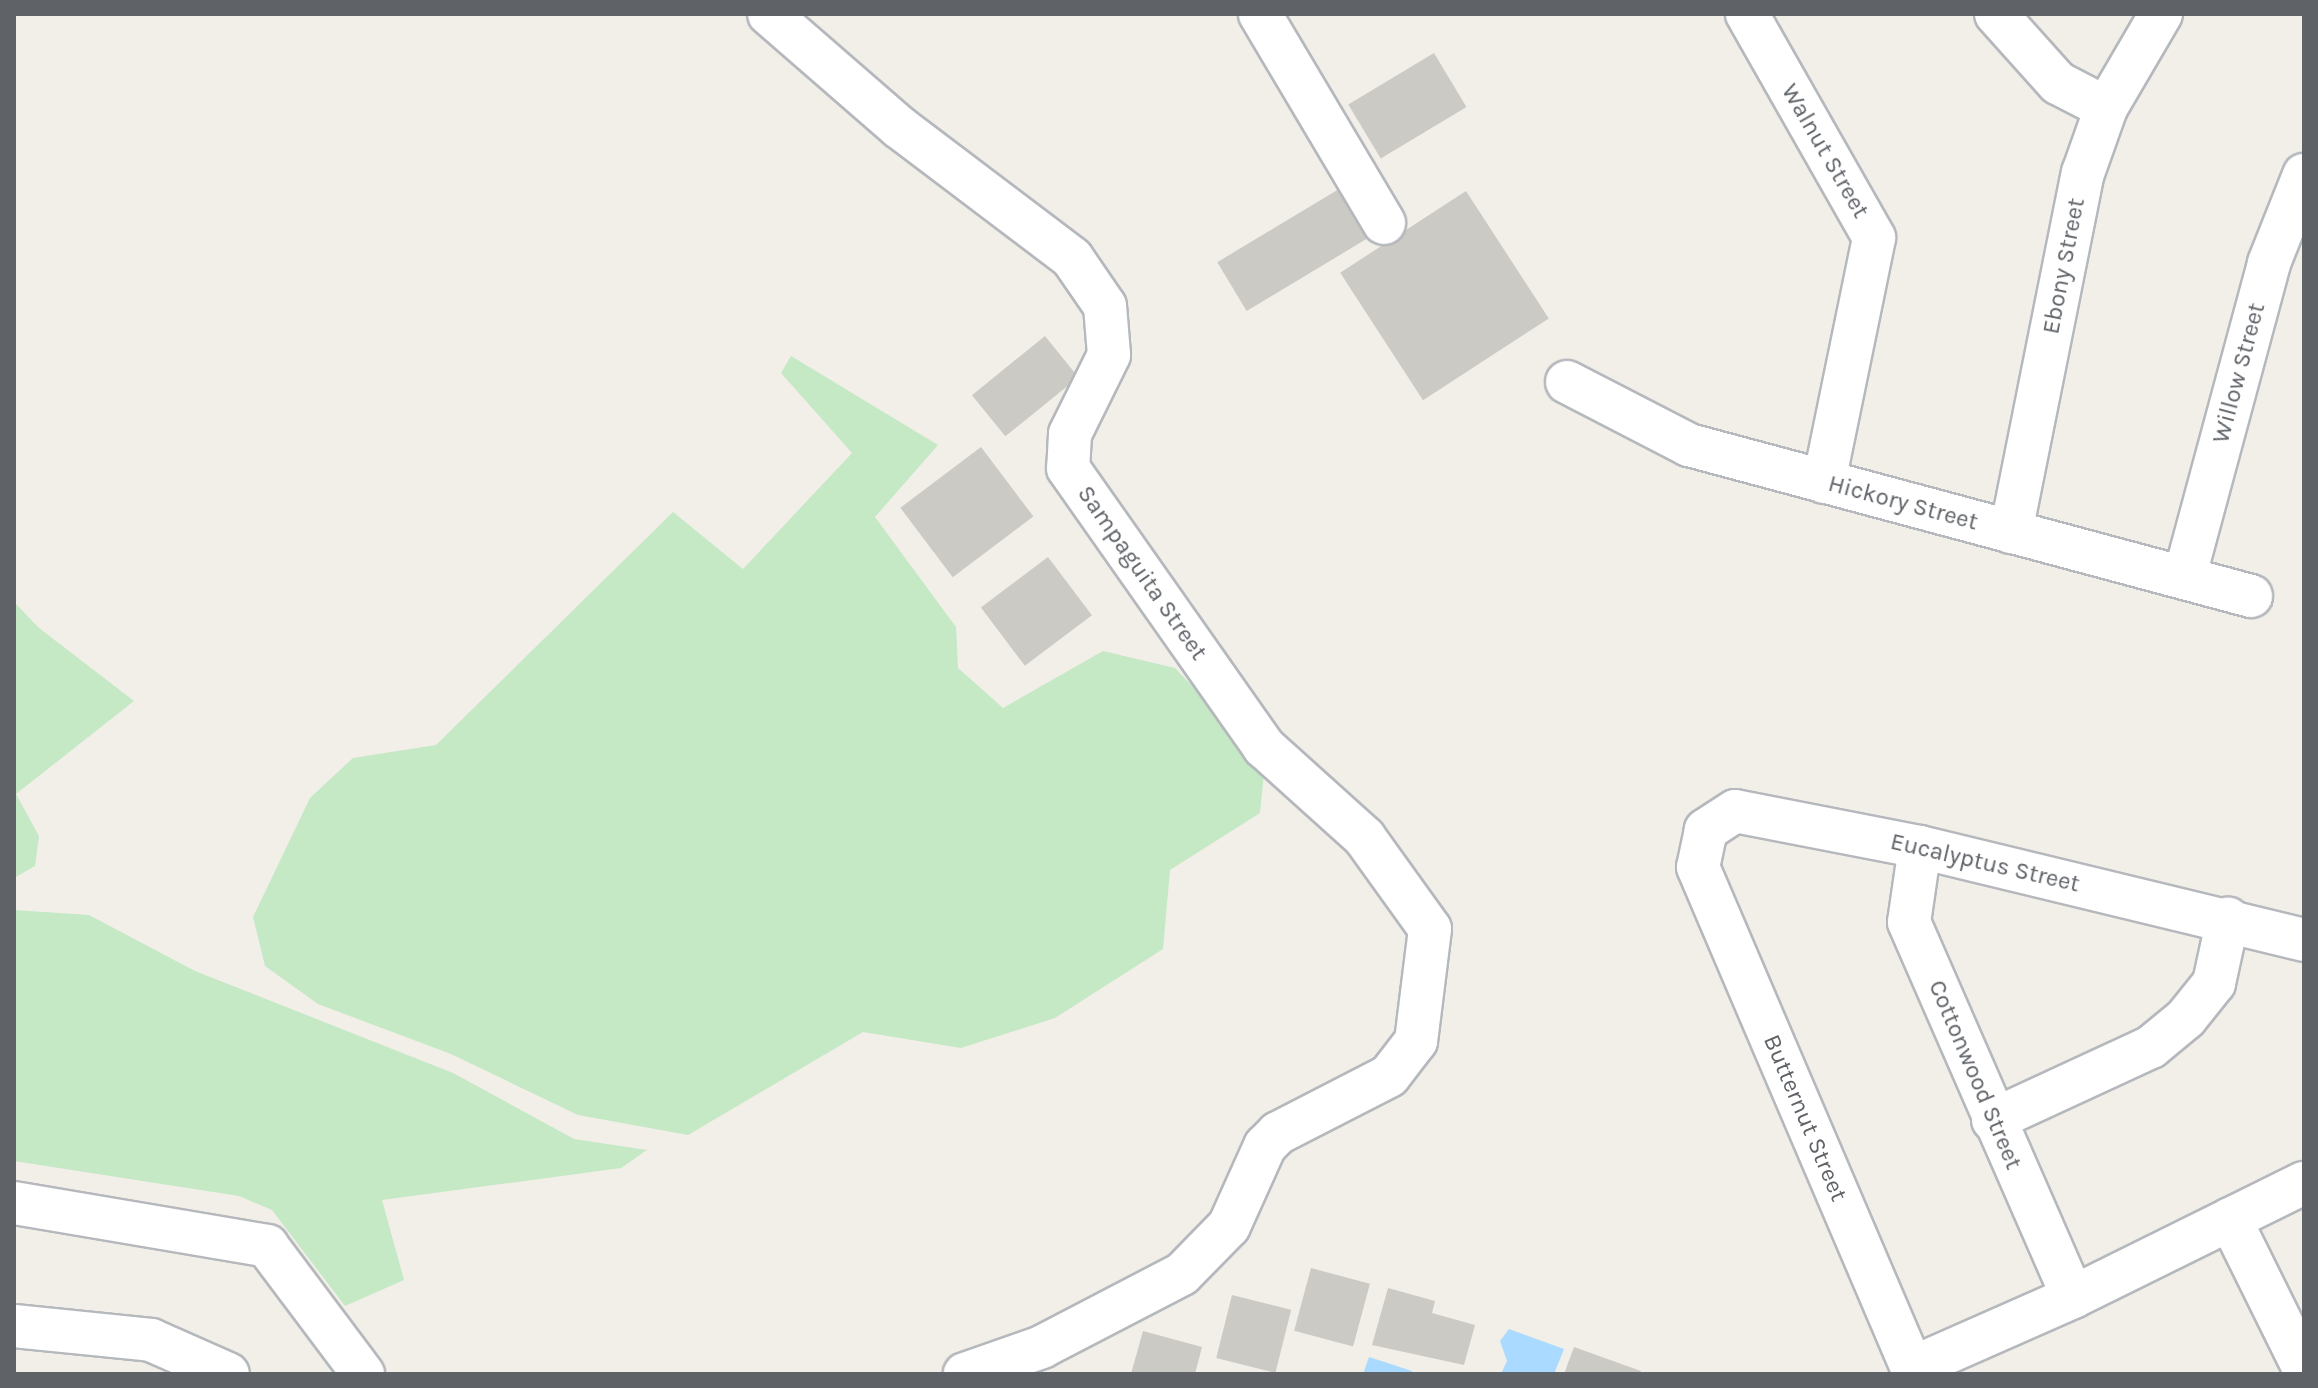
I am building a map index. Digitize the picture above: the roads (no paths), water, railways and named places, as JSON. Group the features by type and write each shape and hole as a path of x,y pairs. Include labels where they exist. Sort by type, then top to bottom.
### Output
{"street":[{"path":"1260,14 1384,223"},
{"name":"Walnut Street","path":"1747,14 1874,238 1824,482"},
{"path":"1996,14 2058,83 2106,108"},
{"name":"Ebony Street","path":"2011,532 2083,173 2106,108 2161,14"},
{"name":"Sampaguita Street","path":"775,16 899,127 1072,258 1105,306 1109,355 1070,434 1068,468 1264,747 1364,837 1430,929 1416,1041 1389,1076 1278,1133 1265,1146 1229,1226 1182,1274 1042,1347 965,1374"},
{"name":"Willow Street","path":"2185,575 2269,263 2304,175"},
{"name":"Hickory Street","path":"1567,382 1689,445 2011,532 2185,575 2251,596"},
{"name":"Eucalyptus Street","path":"1698,867 1706,830 1735,811 1920,847 2228,919 2304,940"},
{"name":"Cottonwood Street","path":"1920,847 1909,922 2073,1297"},
{"name":"Butternut Street","path":"1698,867 1912,1368 2073,1297"},
{"path":"1993,1120 2151,1047 2186,1018 2214,983 2228,919"},
{"path":"2073,1297 2304,1183"},
{"path":"14,1203 267,1246 363,1374"},
{"path":"2230,1219 2304,1369"},
{"path":"14,1326 151,1340 228,1374"}],"water":[{"path":"1509,1329 1564,1349 1554,1374 1501,1374 1507,1361 1500,1341"},
{"path":"1369,1357 1412,1371 1411,1374 1363,1374"}]}
